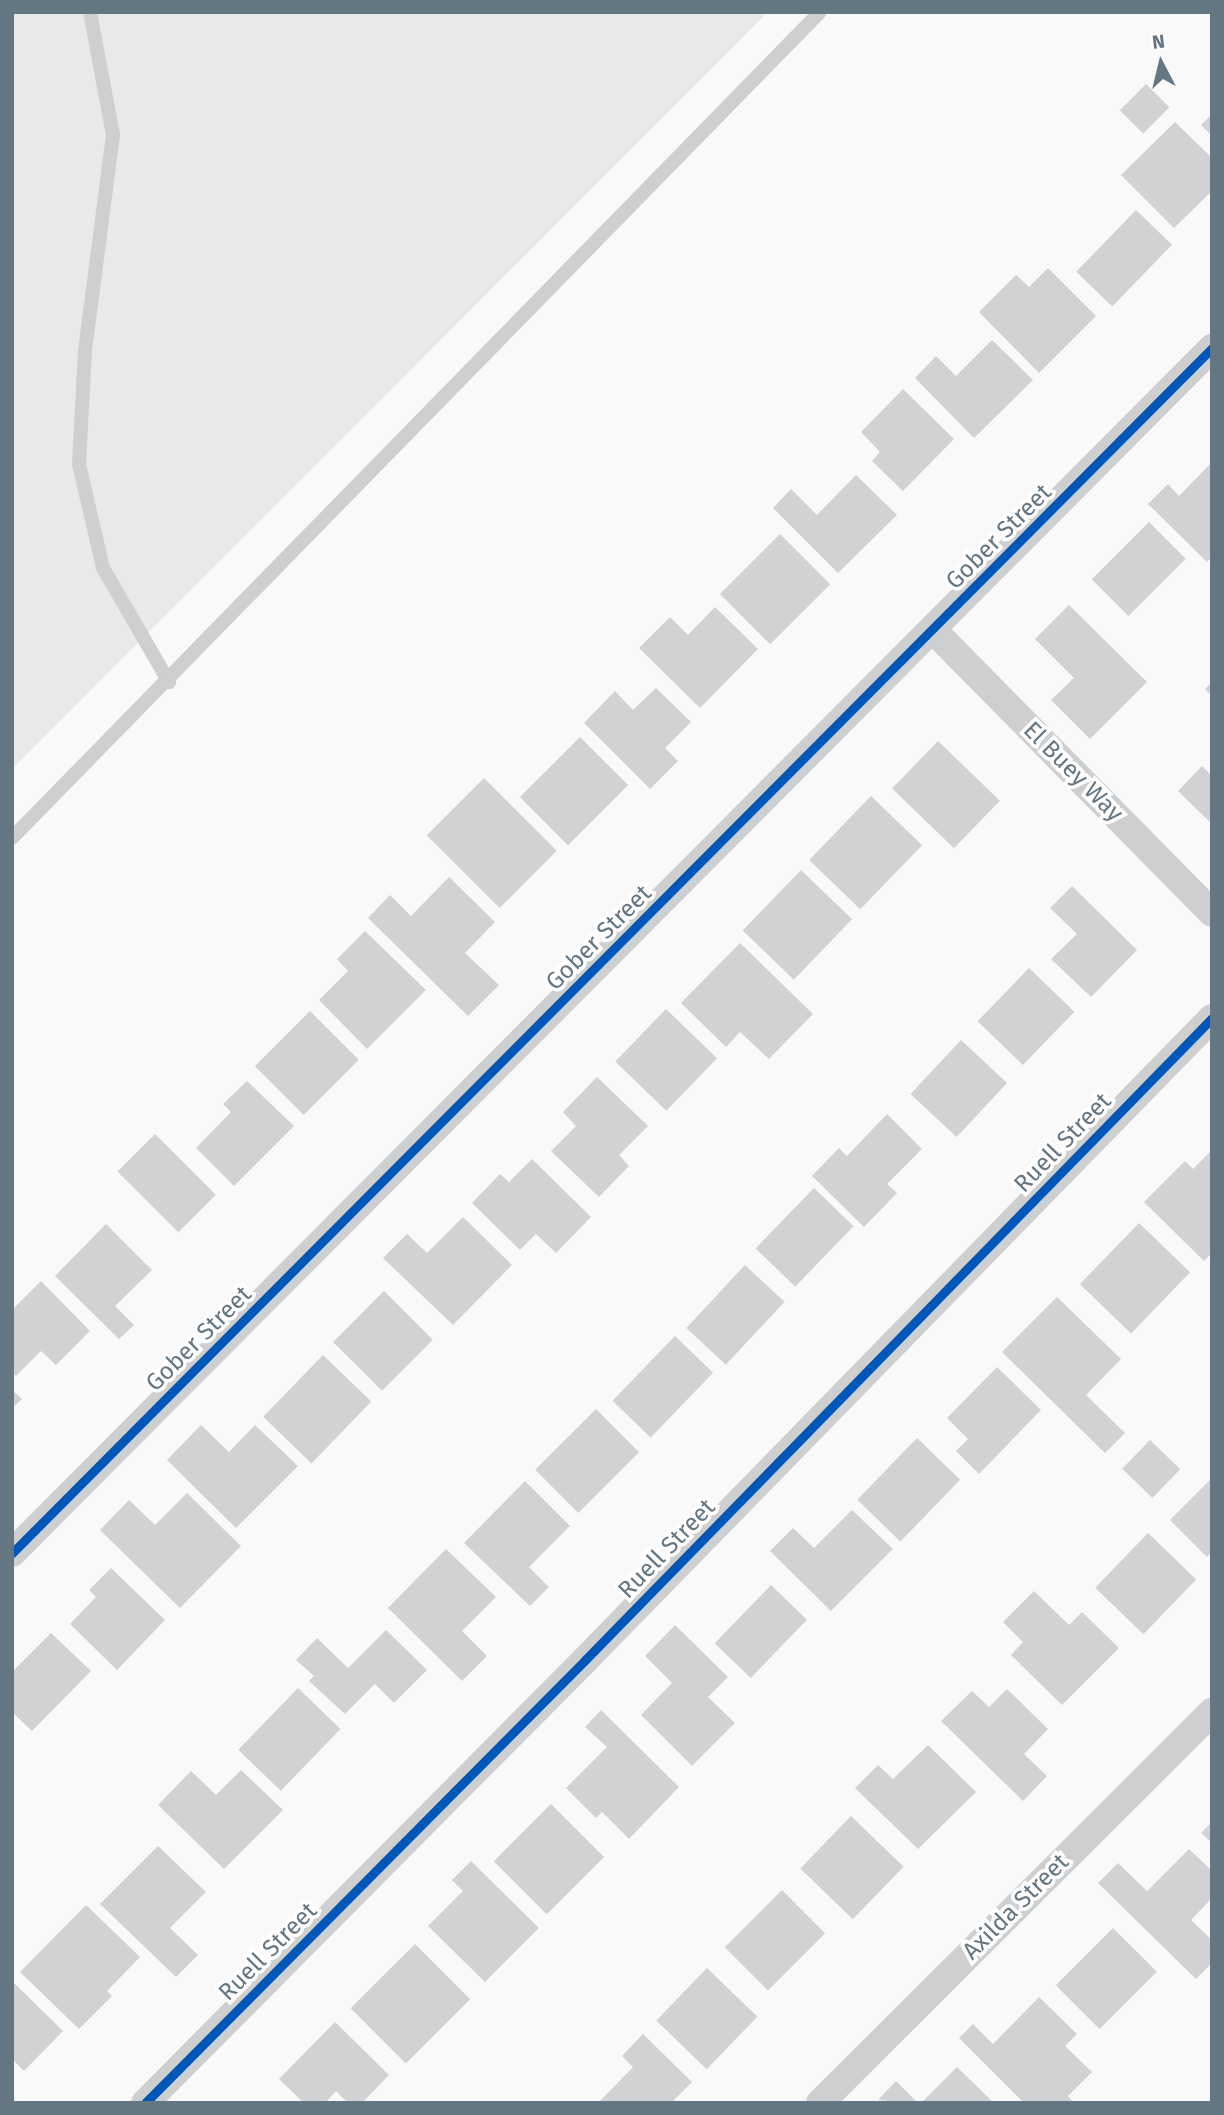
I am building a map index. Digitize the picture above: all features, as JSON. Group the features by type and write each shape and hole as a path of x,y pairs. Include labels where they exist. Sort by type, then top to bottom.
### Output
{"street":[{"name":"Gober Street","path":"12,1553 934,631 1212,348"},
{"name":"El Buey Way","path":"934,631 1212,913"},
{"name":"Ruell Street","path":"145,2103 585,1660 1212,1018"},
{"name":"Axilda Street","path":"820,2103 1212,1712"}],"lane":[{"path":"90,12 113,135 85,350 79,464 103,568 169,682"},
{"path":"12,838 169,682 820,12"}],"shaded area":[{"path":"12,12 766,14 12,769"}],"building":[{"path":"1146,84 1169,107 1143,133 1120,110"},
{"path":"1212,114 1212,136 1201,125"},
{"path":"1175,122 1212,158 1212,191 1174,228 1121,175"},
{"path":"1136,210 1172,245 1112,307 1076,272"},
{"path":"1048,268 1096,316 1039,373 979,312 1016,275 1029,287"},
{"path":"992,340 1033,380 974,438 915,378 936,356 956,376"},
{"path":"903,389 954,439 903,491 872,461 880,452 861,432"},
{"path":"1212,462 1212,557 1207,562 1148,504 1168,484 1179,496"},
{"path":"856,475 897,515 838,573 773,508 791,489 817,515"},
{"path":"1149,522 1186,559 1128,616 1092,579"},
{"path":"780,534 830,584 770,644 720,594"},
{"path":"1069,605 1147,682 1090,739 1051,700 1074,678 1035,639"},
{"path":"715,607 758,649 700,708 639,648 670,617 688,635"},
{"path":"1212,682 1212,696 1205,689"},
{"path":"656,688 691,722 665,748 678,761 650,789 584,723 615,691 633,710"},
{"path":"580,737 628,785 568,845 520,797"},
{"path":"938,741 1000,801 954,848 892,788"},
{"path":"1202,766 1212,776 1212,824 1178,791"},
{"path":"484,778 557,851 500,908 427,835"},
{"path":"871,796 922,845 860,909 809,860"},
{"path":"801,870 852,919 794,980 743,930"},
{"path":"449,877 495,922 465,953 499,985 468,1016 368,918 390,895 411,916"},
{"path":"1072,886 1137,950 1091,997 1051,959 1077,934 1050,908"},
{"path":"365,931 426,990 367,1049 319,1000 348,971 337,959"},
{"path":"740,943 813,1014 769,1059 740,1032 726,1047 681,1003"},
{"path":"1029,968 1074,1012 1023,1065 978,1021"},
{"path":"666,1009 717,1058 666,1111 615,1062"},
{"path":"310,1011 359,1060 304,1115 255,1066"},
{"path":"961,1040 1007,1083 957,1137 911,1094"},
{"path":"597,1077 648,1126 619,1155 629,1166 599,1197 551,1151 576,1126 563,1112"},
{"path":"247,1081 294,1126 234,1186 196,1148 231,1112 223,1104"},
{"path":"887,1114 922,1149 887,1184 897,1193 864,1227 812,1176 839,1148 847,1156"},
{"path":"155,1134 216,1195 178,1232 118,1171"},
{"path":"1212,1150 1212,1253 1204,1261 1144,1202 1185,1161 1193,1169"},
{"path":"532,1159 591,1217 556,1253 536,1234 520,1250 472,1203 500,1174 509,1182"},
{"path":"814,1188 854,1226 795,1287 756,1248"},
{"path":"463,1217 512,1265 453,1325 383,1258 407,1234 427,1253"},
{"path":"1139,1223 1190,1272 1131,1333 1080,1284"},
{"path":"106,1224 152,1270 115,1306 134,1325 119,1339 55,1276"},
{"path":"745,1265 784,1302 726,1365 686,1328"},
{"path":"41,1281 90,1331 56,1365 41,1351 16,1376 12,1372 12,1310"},
{"path":"384,1291 433,1340 382,1391 333,1342"},
{"path":"1057,1297 1121,1359 1086,1395 1125,1433 1105,1453 1002,1352"},
{"path":"675,1336 713,1373 651,1438 612,1401"},
{"path":"323,1355 371,1402 311,1463 263,1417"},
{"path":"997,1367 1041,1410 979,1474 956,1451 968,1439 947,1418"},
{"path":"12,1390 22,1399 12,1408"},
{"path":"596,1409 639,1452 578,1513 535,1470"},
{"path":"201,1425 229,1452 255,1425 298,1466 236,1528 167,1460"},
{"path":"917,1438 960,1480 900,1542 857,1500"},
{"path":"1150,1440 1180,1469 1152,1498 1122,1469"},
{"path":"1212,1478 1212,1552 1207,1557 1170,1520"},
{"path":"525,1481 570,1526 529,1567 549,1587 530,1606 464,1543"},
{"path":"187,1493 241,1546 180,1608 100,1530 129,1500 155,1525"},
{"path":"852,1510 893,1549 831,1611 770,1551 793,1528 814,1548"},
{"path":"1148,1533 1196,1580 1143,1634 1095,1588"},
{"path":"446,1549 496,1597 462,1631 487,1656 462,1681 388,1608"},
{"path":"111,1568 165,1620 117,1670 70,1624 96,1597 89,1590"},
{"path":"771,1585 807,1620 751,1678 715,1643"},
{"path":"1034,1591 1069,1625 1082,1612 1119,1648 1062,1705 1011,1655 1023,1642 1003,1622"},
{"path":"675,1625 728,1677 708,1697 735,1723 692,1766 641,1715 672,1683 645,1656"},
{"path":"386,1630 427,1670 394,1703 375,1684 345,1714 309,1681 314,1676 296,1660 317,1638 348,1668"},
{"path":"51,1633 91,1671 32,1731 12,1712 12,1672"},
{"path":"298,1688 340,1729 281,1791 238,1750"},
{"path":"1007,1689 1048,1729 1024,1754 1047,1776 1023,1801 941,1721 972,1691 989,1707"},
{"path":"601,1710 679,1787 629,1839 602,1812 596,1818 566,1788 607,1747 585,1727"},
{"path":"928,1745 976,1792 918,1849 855,1788 878,1765 893,1779"},
{"path":"241,1770 283,1810 224,1869 158,1805 191,1771 216,1795"},
{"path":"551,1804 604,1857 547,1914 494,1861"},
{"path":"851,1816 904,1867 853,1919 800,1869"},
{"path":"1212,1822 1212,1843 1201,1833"},
{"path":"158,1846 206,1892 170,1928 198,1955 176,1977 100,1904"},
{"path":"1189,1849 1212,1871 1212,1898 1191,1920 1212,1940 1212,1963 1196,1979 1098,1883 1118,1863 1147,1891"},
{"path":"471,1861 539,1928 485,1982 428,1926 463,1891 452,1880"},
{"path":"782,1890 825,1933 768,1990 725,1947"},
{"path":"86,1905 140,1957 107,1991 112,1996 79,2029 20,1972"},
{"path":"1113,1928 1157,1972 1100,2029 1056,1985"},
{"path":"415,1944 470,1999 406,2064 351,2008"},
{"path":"707,1968 757,2017 707,2069 656,2021"},
{"path":"12,1981 63,2031 24,2071 12,2059"},
{"path":"1039,1997 1077,2034 1065,2046 1092,2072 1068,2096 1074,2103 1024,2103 959,2038 973,2024 993,2044"},
{"path":"335,2022 389,2075 362,2103 348,2103 336,2091 325,2103 304,2103 279,2079"},
{"path":"643,2034 692,2082 671,2103 598,2103 633,2067 622,2056"},
{"path":"957,2067 994,2103 921,2103"},
{"path":"896,2081 918,2103 878,2100"}],"cycle path":[{"path":"12,1553 1212,348"},
{"path":"145,2103 585,1660 1212,1018"}]}
